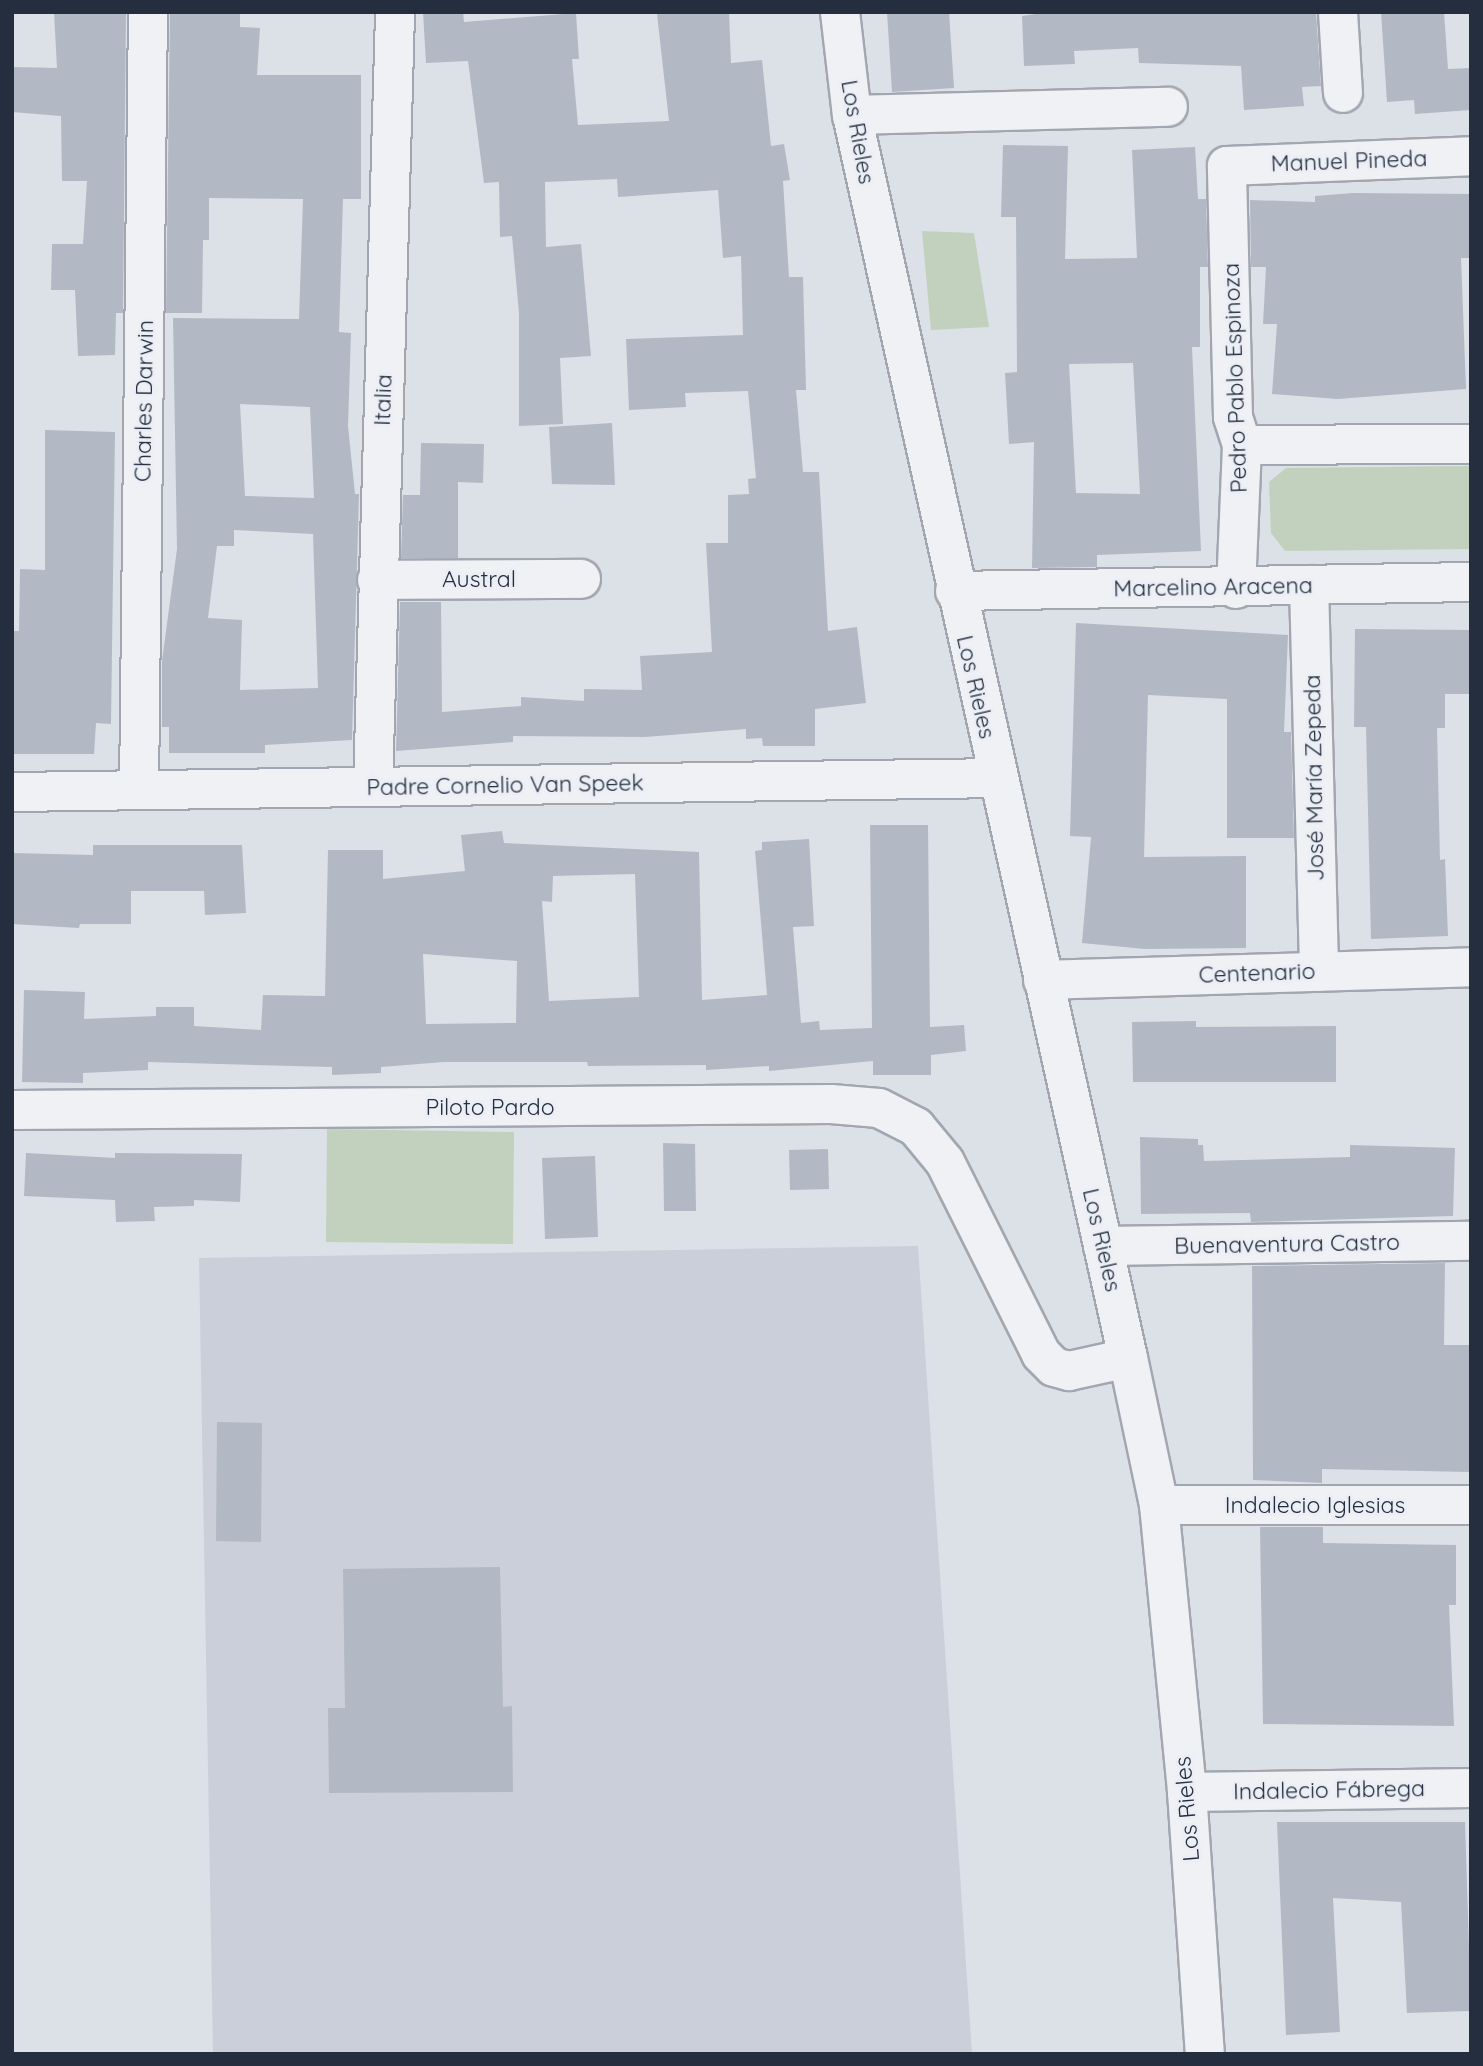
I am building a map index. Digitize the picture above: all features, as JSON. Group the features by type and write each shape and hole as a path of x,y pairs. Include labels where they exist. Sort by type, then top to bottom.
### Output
{"street":[{"name":"Charles Darwin","path":"139,790 148,12"},
{"name":"Italia","path":"373,787 395,12"},
{"name":"Los Rieles","path":"840,12 852,115 955,591 1129,1359 1159,1505 1187,1792 1205,2054"},
{"path":"1338,12 1343,93"},
{"path":"852,115 1168,107"},
{"name":"Manuel Pineda","path":"1227,166 1471,156"},
{"name":"Pedro Pablo Espinoza","path":"1227,166 1233,417 1242,445 1236,589"},
{"path":"1242,445 1471,444"},
{"name":"Austral","path":"377,580 581,579"},
{"name":"Marcelino Aracena","path":"955,591 1236,589 1471,582"},
{"name":"José María Zepeda","path":"1309,585 1319,972"},
{"name":"Padre Cornelio Van Speek","path":"12,792 997,778"},
{"name":"Centenario","path":"1043,980 1471,967"},
{"name":"Piloto Pardo","path":"12,1110 859,1105 897,1115 916,1127 945,1162 1041,1354 1054,1367 1083,1372 1129,1359"},
{"name":"Buenaventura Castro","path":"1103,1246 1471,1241"},
{"name":"Indalecio Iglesias","path":"1159,1505 1471,1505"},
{"name":"Indalecio Fábrega","path":"1187,1792 1471,1788"}],"shaded area":[{"path":"918,1246 972,2054 213,2054 199,1258"}],"green space":[{"path":"922,231 974,233 989,327 931,330"},
{"path":"1471,466 1471,549 1285,551 1271,533 1269,482 1286,468"},
{"path":"327,1129 514,1132 513,1244 326,1242"}],"building":[{"path":"54,12 126,12 123,313 116,313 115,355 78,356 75,290 51,290 52,244 83,244 87,181 62,181 61,116 12,112 12,67 57,68"},
{"path":"170,12 240,12 240,27 260,28 257,75 361,75 361,199 343,199 339,332 351,333 348,426 355,494 359,494 352,740 265,745 265,753 169,753 169,727 162,727 162,661 177,549 173,318 299,319 303,199 209,198 209,240 203,240 202,313 166,313","holes":["240,404 310,407 314,498 245,496","234,530 313,534 318,688 240,690 242,620 208,618 217,546 234,546"]},
{"path":"423,12 463,12 464,22 576,13 579,59 572,59 578,125 669,121 657,14 729,12 731,63 762,60 771,146 784,144 790,180 783,181 789,277 803,277 806,390 796,390 803,472 819,472 828,631 857,627 866,703 815,709 815,746 763,746 762,738 746,739 746,729 645,737 513,736 513,742 396,751 400,602 441,602 442,712 521,706 521,697 584,701 584,689 642,690 640,656 712,652 706,543 728,543 728,495 749,494 748,479 756,478 748,391 685,393 686,407 629,410 626,339 743,335 741,256 723,258 718,190 618,197 617,179 545,182 546,247 581,244 591,356 560,358 563,424 519,426 519,313 512,236 500,237 499,182 484,183 468,61 426,63"},
{"path":"887,12 949,12 954,88 892,92"},
{"path":"1049,12 1316,12 1321,86 1302,87 1304,106 1244,110 1241,66 1139,63 1138,48 1074,51 1075,64 1024,66 1022,16"},
{"path":"1381,12 1444,12 1448,69 1471,68 1471,110 1415,114 1414,100 1387,102"},
{"path":"1003,145 1068,146 1065,259 1137,258 1132,150 1195,147 1198,199 1206,199 1208,267 1200,267 1200,347 1192,347 1201,551 1097,555 1097,567 1032,568 1034,442 1009,444 1005,373 1017,372 1016,217 1001,217","holes":["1133,363 1140,494 1076,493 1069,364"]},
{"path":"1353,193 1471,194 1471,258 1461,258 1466,389 1338,399 1272,394 1277,324 1263,324 1266,267 1251,267 1250,200 1315,202 1315,196"},
{"path":"612,423 615,485 552,484 549,427"},
{"path":"45,430 115,432 111,724 96,723 94,754 12,754 12,631 19,631 20,569 45,570"},
{"path":"421,443 484,444 483,483 458,482 458,558 401,558 403,495 420,495"},
{"path":"1076,623 1288,635 1284,732 1291,732 1294,838 1227,838 1227,699 1148,695 1144,857 1246,856 1246,948 1145,949 1082,943 1091,837 1070,836"},
{"path":"1355,629 1471,630 1471,694 1445,694 1445,728 1437,728 1440,860 1445,859 1448,936 1371,939 1366,727 1354,727"},
{"path":"870,825 928,825 930,1027 964,1025 966,1051 931,1055 931,1075 873,1075 873,1061 769,1071 769,1066 706,1070 706,1065 588,1066 587,1062 444,1062 381,1067 381,1073 332,1075 332,1067 148,1062 148,1070 83,1073 83,1083 22,1082 24,990 85,992 84,1019 156,1016 156,1007 194,1007 194,1026 261,1030 263,995 325,996 328,850 383,850 383,879 465,871 461,835 502,831 504,843 699,852 702,1000 767,995 755,851 762,850 762,842 809,839 814,926 793,927 801,1023 819,1021 820,1030 872,1028","holes":["635,874 639,997 549,1001 542,901 552,902 553,876","423,954 517,961 516,1023 426,1024"]},
{"path":"93,845 242,845 246,913 205,915 204,891 131,891 131,924 80,924 79,928 12,924 12,853 93,855"},
{"path":"1196,1021 1196,1027 1336,1026 1336,1082 1133,1082 1132,1022"},
{"path":"1140,1137 1198,1139 1198,1145 1203,1145 1204,1161 1350,1157 1350,1145 1455,1148 1453,1216 1251,1222 1250,1213 1141,1214"},
{"path":"663,1143 695,1144 696,1211 664,1211"},
{"path":"828,1149 829,1189 790,1190 789,1150"},
{"path":"26,1153 115,1158 115,1153 242,1154 240,1202 194,1200 194,1206 154,1207 155,1221 116,1222 115,1200 24,1196"},
{"path":"595,1156 598,1237 545,1239 542,1158"},
{"path":"1445,1263 1444,1345 1471,1345 1471,1472 1322,1469 1322,1483 1253,1480 1252,1266"},
{"path":"217,1422 262,1423 261,1542 216,1541"},
{"path":"1260,1527 1323,1527 1323,1543 1456,1545 1456,1605 1449,1605 1454,1726 1263,1724"},
{"path":"500,1567 503,1707 512,1706 513,1792 329,1793 328,1708 345,1708 343,1569"},
{"path":"1277,1822 1465,1822 1471,2011 1407,2013 1401,1902 1333,1898 1340,2032 1286,2035"}]}
